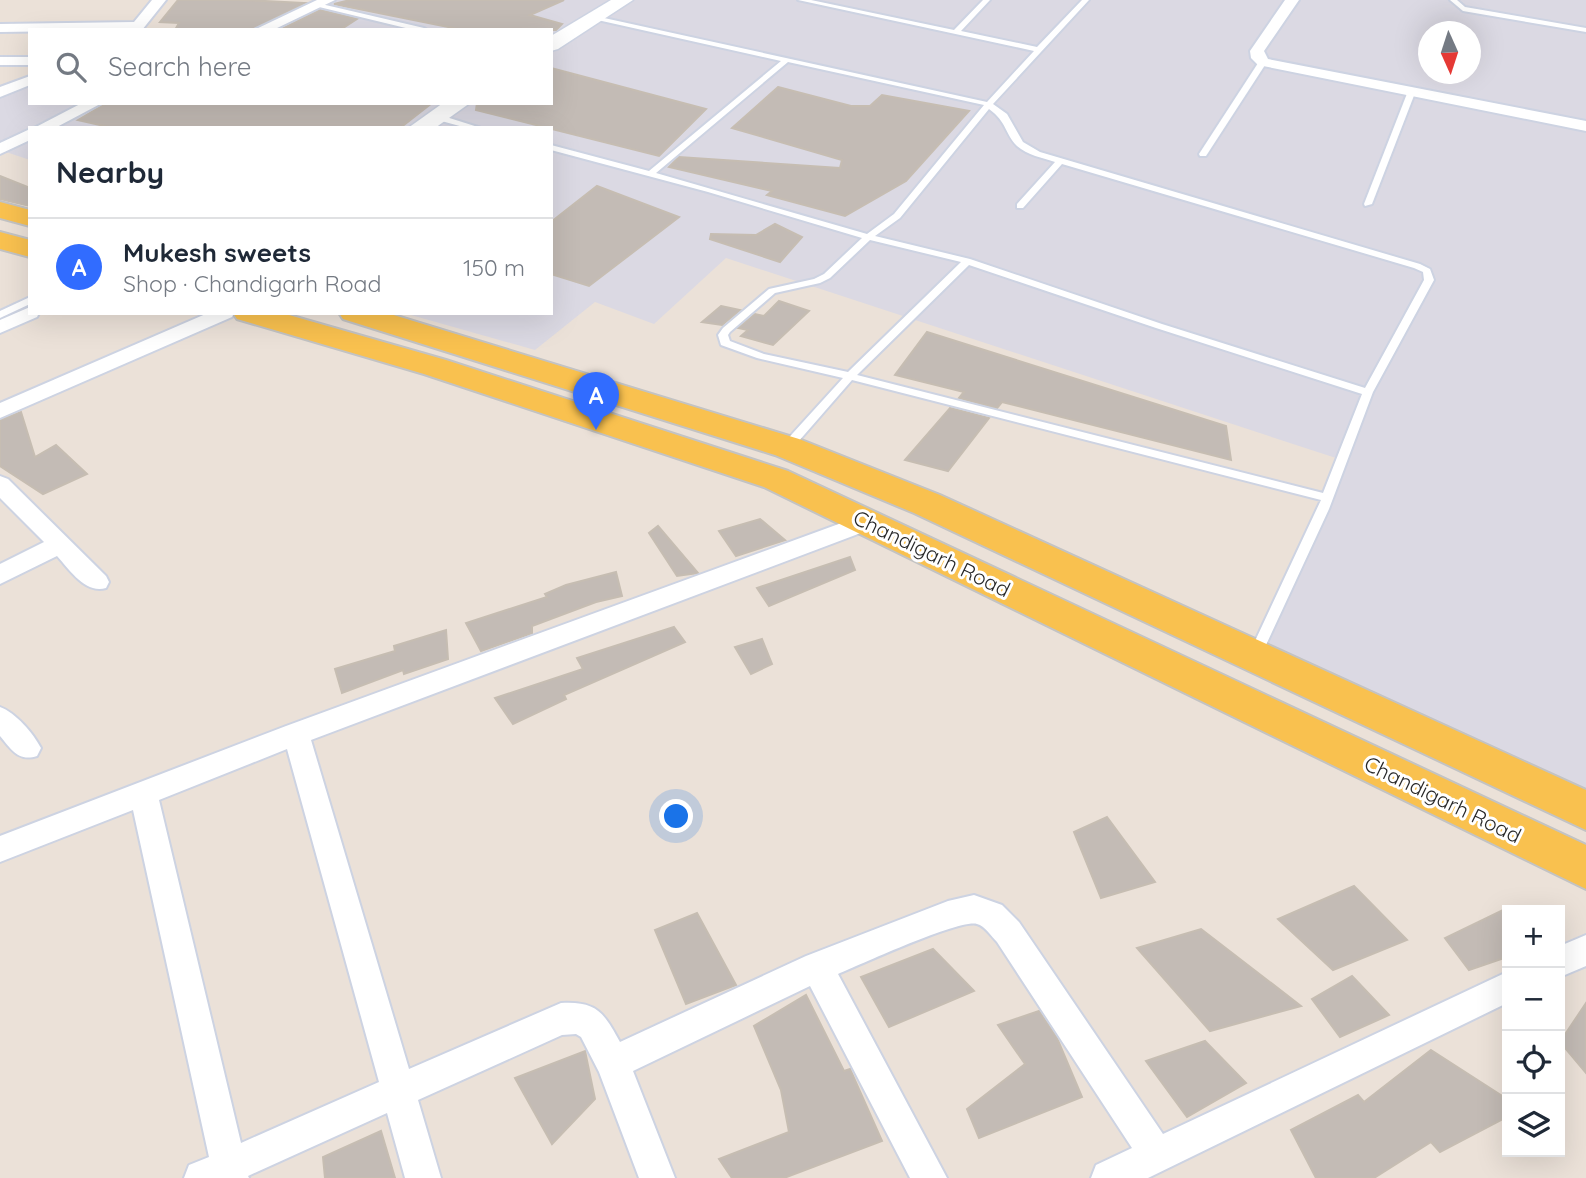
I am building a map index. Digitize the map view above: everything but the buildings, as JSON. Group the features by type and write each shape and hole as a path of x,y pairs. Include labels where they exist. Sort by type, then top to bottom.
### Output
{"main road":[{"path":"0,210 28,217"},
{"path":"0,240 28,248"},
{"name":"Chandigarh Road","path":"255,315 435,368 776,478 1586,868"},
{"name":"Chandigarh Road","path":"360,315 787,447 928,504 1586,811"}],"street":[{"path":"0,28 136,28 159,0"},
{"path":"553,45 624,0"},
{"path":"1292,0 1257,51 1258,58 1263,62 1586,126"},
{"path":"267,28 323,3"},
{"path":"0,61 28,61"},
{"path":"0,92 28,81"},
{"path":"46,126 91,105"},
{"path":"428,122 456,105"},
{"path":"0,127 26,135"},
{"path":"0,149 26,135"},
{"path":"0,327 28,314"},
{"path":"0,411 220,315"},
{"path":"0,484 97,582"},
{"path":"0,849 296,734 866,522"},
{"path":"0,575 60,544"},
{"path":"0,718 27,748"},
{"path":"296,734 423,1178"},
{"path":"142,793 220,1174 561,1019 580,1018 593,1026 613,1063 657,1178"},
{"path":"613,1063 817,967 948,915 974,909 991,915 1008,932 1157,1155"},
{"path":"1565,960 1586,950"},
{"path":"817,967 929,1178"},
{"path":"1109,1178 1502,989"}],"lane":[{"path":"801,0 853,8 1041,50"},
{"path":"956,32 986,0"},
{"path":"1086,0 988,104 897,216 868,237 827,276 817,281 772,291 723,335 725,343 732,347 1327,498"},
{"path":"1453,0 1463,9 1586,30"},
{"path":"323,3 417,28"},
{"path":"595,18 988,104 1004,116 1016,138 1027,149 1427,271 1429,280 1368,392 1327,498 1254,656"},
{"path":"650,174 786,60"},
{"path":"1203,153 1263,62"},
{"path":"1368,204 1411,93"},
{"path":"428,122 461,126"},
{"path":"553,148 868,237 967,261 1159,326 1368,392"},
{"path":"1020,206 1061,160"},
{"path":"787,447 850,376 967,261"},
{"path":"0,315 28,301"}],"shaded area":[{"path":"325,0 1586,0 1586,800 1256,643 1339,459 726,258 654,324 595,302 535,350 411,315 553,315 553,126 28,126 28,159 0,150 0,95 28,83 28,105 553,105 553,28 262,28"}],"place":[{"name":"Mukesh sweets","path":"596,430"}]}
